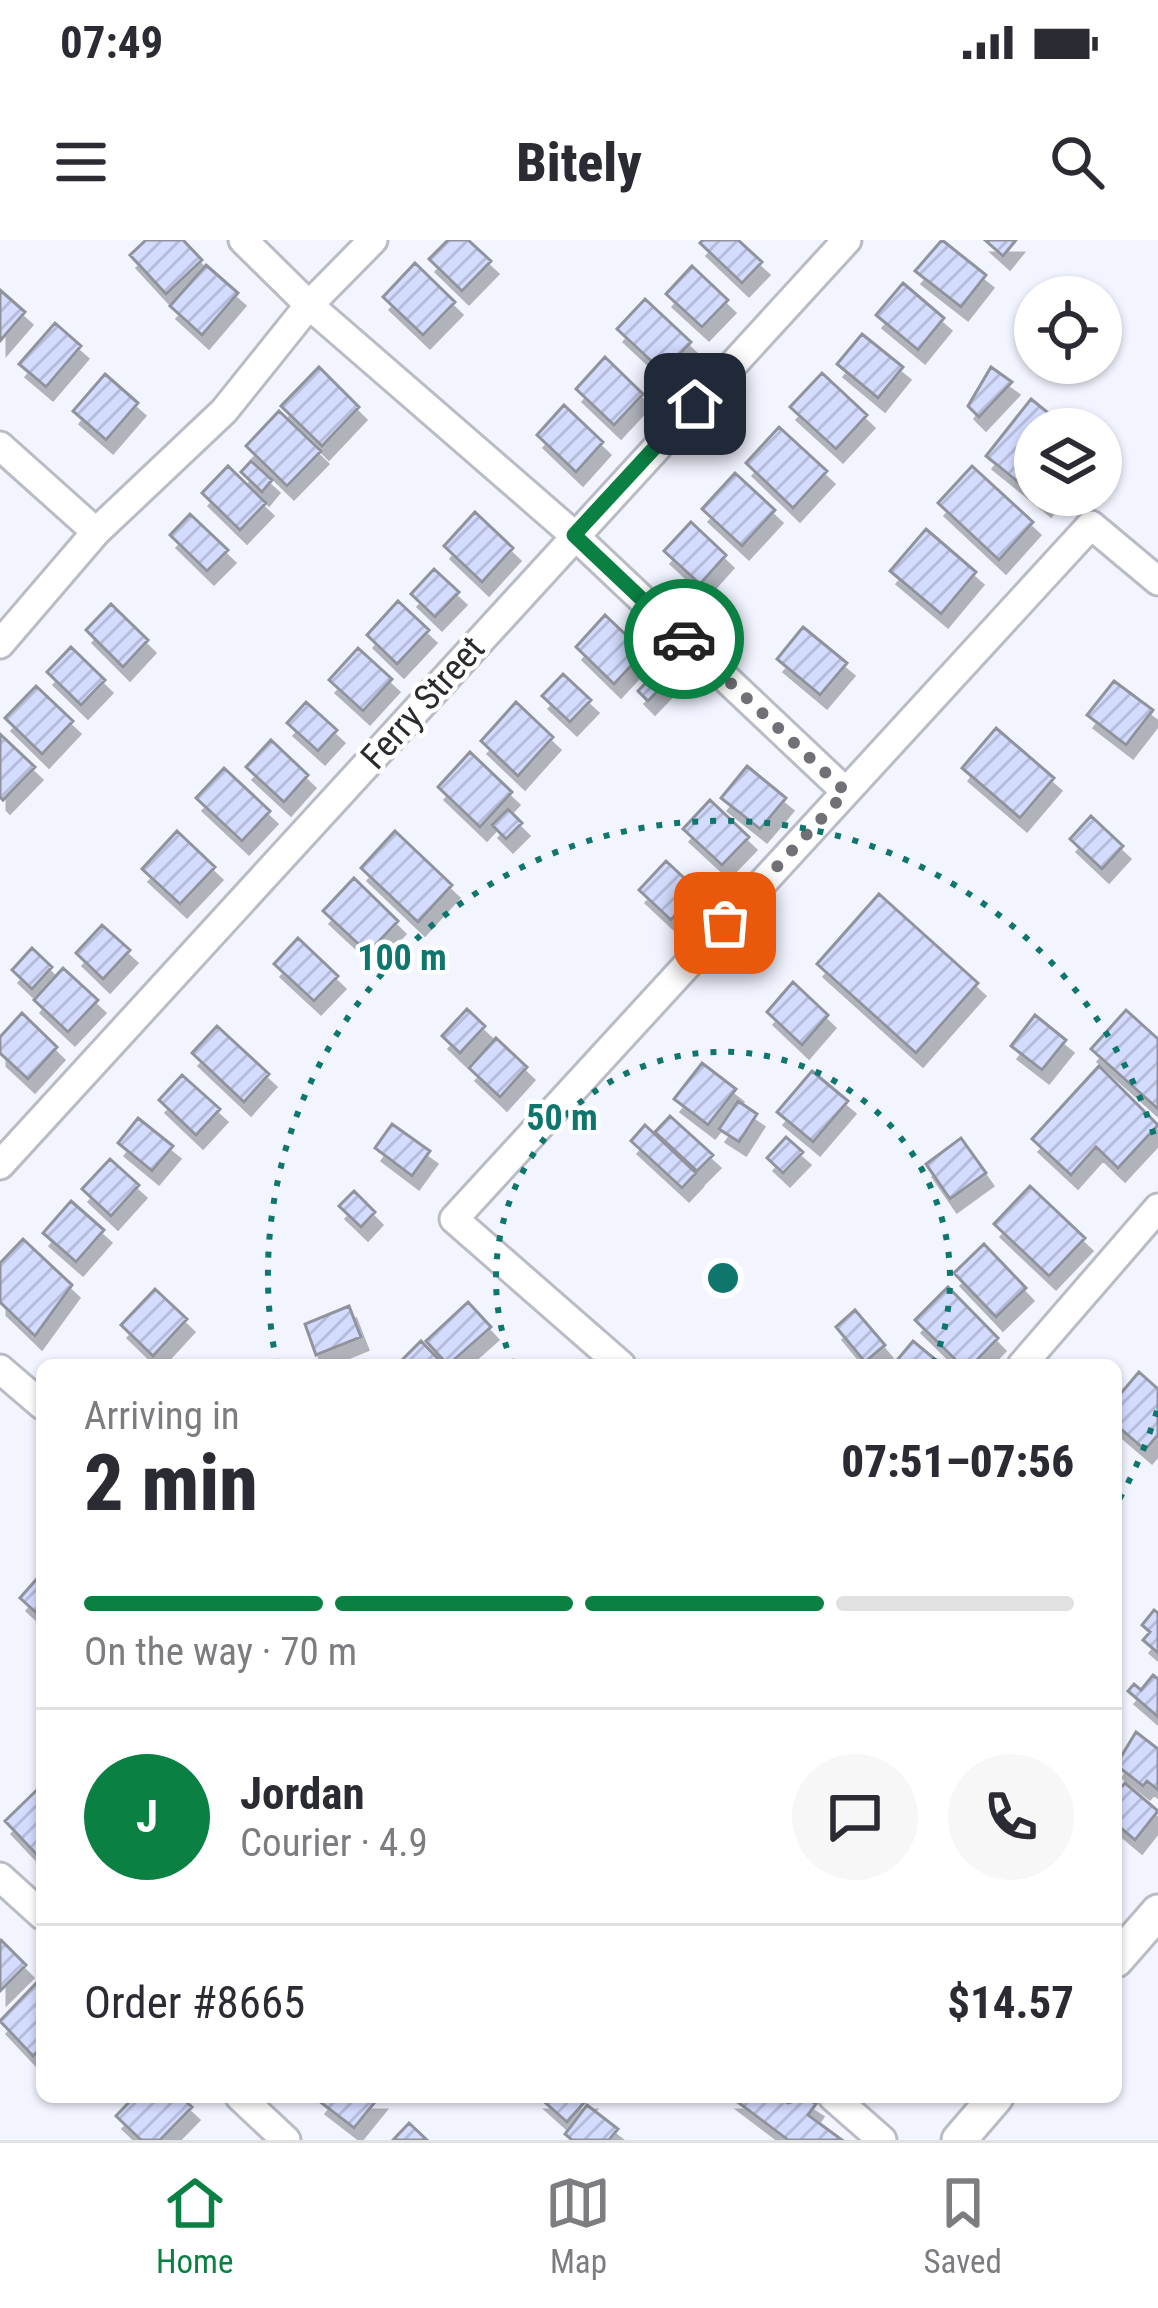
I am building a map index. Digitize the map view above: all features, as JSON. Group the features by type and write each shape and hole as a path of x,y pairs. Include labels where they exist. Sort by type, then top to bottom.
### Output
{"street":[{"path":"243,240 309,305 574,535 846,792"},
{"path":"0,644 96,532 224,411 309,305 374,240"},
{"name":"Ferry Street","path":"0,1165 847,240"},
{"path":"0,446 96,532"},
{"path":"614,1359 454,1219 1091,524 1158,581"},
{"path":"1027,1359 1158,1208"},
{"path":"0,1369 36,1401"},
{"path":"0,1877 36,1910"},
{"path":"1122,1954 1155,1921"},
{"path":"246,2103 286,2140"},
{"path":"840,2103 882,2140"},
{"path":"959,2140 991,2103"}],"building":[{"path":"146,240 183,240 202,260 166,294 130,255"},
{"path":"448,240 468,240 491,261 462,291 429,259"},
{"path":"738,240 762,262 742,283 700,243"},
{"path":"942,240 986,275 961,307 915,271"},
{"path":"985,240 1016,240 1003,256"},
{"path":"415,263 455,302 423,335 383,297"},
{"path":"206,265 238,293 202,335 170,306"},
{"path":"692,266 728,300 702,327 666,294"},
{"path":"903,283 944,318 918,350 876,315"},
{"path":"0,290 25,312 0,341"},
{"path":"645,299 691,342 663,372 617,329"},
{"path":"55,323 81,346 46,387 19,364"},
{"path":"862,334 903,367 878,398 837,364"},
{"path":"605,357 643,394 614,425 576,389"},
{"path":"319,367 359,407 322,446 281,406"},
{"path":"991,367 1012,382 979,417 968,406"},
{"path":"822,373 867,415 836,449 790,407"},
{"path":"105,374 138,403 106,440 73,411"},
{"path":"564,405 603,442 576,472 537,435"},
{"path":"279,411 321,451 287,486 246,446"},
{"path":"1014,421 1014,479 986,456"},
{"path":"779,427 827,471 793,508 746,463"},
{"path":"251,461 272,480 262,492 241,472"},
{"path":"228,466 266,503 240,530 202,493"},
{"path":"972,466 1014,505 1014,516 1026,516 1033,522 999,560 938,503"},
{"path":"735,473 775,510 742,546 702,509"},
{"path":"475,512 513,548 482,582 444,546"},
{"path":"190,514 228,550 207,571 170,535"},
{"path":"691,522 726,555 700,584 664,551"},
{"path":"926,529 976,572 941,614 890,571"},
{"path":"434,569 459,592 435,617 411,594"},
{"path":"398,601 429,630 397,664 367,635"},
{"path":"111,604 148,640 123,667 86,630"},
{"path":"605,615 644,652 614,684 576,647"},
{"path":"803,627 847,663 820,695 777,659"},
{"path":"71,647 105,680 81,705 47,672"},
{"path":"358,648 392,679 363,711 329,680"},
{"path":"664,664 674,674 648,701 638,691"},
{"path":"563,674 591,700 570,722 542,696"},
{"path":"1114,681 1153,710 1126,745 1087,715"},
{"path":"36,686 73,721 42,754 5,718"},
{"path":"306,702 337,730 318,751 287,723"},
{"path":"516,702 553,737 518,776 481,741"},
{"path":"996,728 1054,778 1020,818 962,768"},
{"path":"0,734 35,767 3,800 0,797"},
{"path":"271,740 308,775 284,802 246,767"},
{"path":"470,752 512,792 480,827 438,787"},
{"path":"747,766 786,798 760,829 721,798"},
{"path":"224,768 270,811 242,841 196,798"},
{"path":"710,800 749,837 722,865 683,829"},
{"path":"508,809 522,823 506,839 492,825"},
{"path":"1091,816 1123,846 1102,869 1070,839"},
{"path":"177,831 215,867 180,904 142,869"},
{"path":"395,831 452,885 418,922 361,868"},
{"path":"666,861 698,891 671,920 639,890"},
{"path":"354,878 398,921 368,953 323,911"},
{"path":"879,894 978,983 916,1053 817,964"},
{"path":"102,925 130,950 103,979 76,953"},
{"path":"298,938 338,976 314,1001 274,964"},
{"path":"32,948 52,967 32,989 12,970"},
{"path":"63,968 98,1000 68,1032 34,1000"},
{"path":"793,982 828,1015 802,1045 767,1012"},
{"path":"467,1009 485,1026 460,1053 442,1036"},
{"path":"1126,1010 1158,1039 1158,1109 1091,1049"},
{"path":"22,1013 57,1047 28,1079 0,1053 0,1037"},
{"path":"1035,1015 1066,1040 1042,1070 1011,1046"},
{"path":"217,1026 269,1074 244,1102 192,1053"},
{"path":"496,1038 527,1067 500,1097 469,1068"},
{"path":"702,1063 736,1089 708,1125 674,1099"},
{"path":"1099,1066 1158,1125 1118,1168 1096,1147 1071,1175 1032,1139"},
{"path":"812,1071 848,1101 813,1142 777,1112"},
{"path":"182,1075 220,1109 196,1135 159,1100"},
{"path":"738,1101 757,1114 739,1142 719,1129"},
{"path":"670,1116 713,1155 697,1171 655,1132"},
{"path":"138,1118 173,1146 152,1171 118,1143"},
{"path":"392,1124 430,1151 412,1176 375,1148"},
{"path":"645,1125 696,1173 682,1188 631,1141"},
{"path":"786,1137 803,1152 783,1173 767,1158"},
{"path":"961,1138 986,1173 950,1199 926,1164"},
{"path":"110,1159 139,1185 111,1216 82,1189"},
{"path":"1030,1186 1085,1238 1049,1276 994,1224"},
{"path":"354,1191 375,1212 361,1227 339,1206"},
{"path":"71,1201 104,1230 76,1262 43,1233"},
{"path":"23,1239 72,1285 35,1336 0,1302 0,1263"},
{"path":"984,1244 1026,1288 996,1317 954,1273"},
{"path":"948,1287 998,1338 978,1359 955,1359 915,1320"},
{"path":"155,1289 187,1319 153,1356 121,1325"},
{"path":"468,1302 491,1327 455,1359 442,1359 426,1341"},
{"path":"349,1306 361,1337 316,1355 305,1324"},
{"path":"855,1310 885,1345 863,1359 836,1327"},
{"path":"421,1341 438,1359 403,1359"},
{"path":"913,1341 935,1359 898,1359"},
{"path":"1139,1372 1158,1389 1158,1435 1145,1450 1122,1430 1122,1392"},
{"path":"36,1580 36,1613 20,1598"},
{"path":"1154,1610 1158,1613 1158,1653 1143,1640 1150,1632 1142,1625"},
{"path":"1153,1675 1158,1679 1158,1717 1128,1691 1134,1684 1141,1690"},
{"path":"1136,1732 1158,1749 1158,1790 1147,1781 1143,1786 1122,1770 1122,1755"},
{"path":"1125,1783 1158,1811 1135,1840 1122,1829"},
{"path":"36,1791 36,1854 5,1821"},
{"path":"0,1940 26,1965 0,1991"},
{"path":"36,1983 36,2053 33,2056 0,2021"},
{"path":"128,2103 188,2103 192,2107 160,2140 141,2140 116,2116"},
{"path":"322,2103 374,2103 354,2128"},
{"path":"546,2103 584,2103 567,2122"},
{"path":"739,2103 814,2103 808,2115 842,2140 788,2140"},
{"path":"587,2105 618,2129 609,2140 572,2140 565,2134"},
{"path":"409,2123 427,2140 393,2140"}],"way so far":[{"path":"684,639 846,792 725,923"}],"route":[{"path":"684,639 574,535 695,404"}]}
